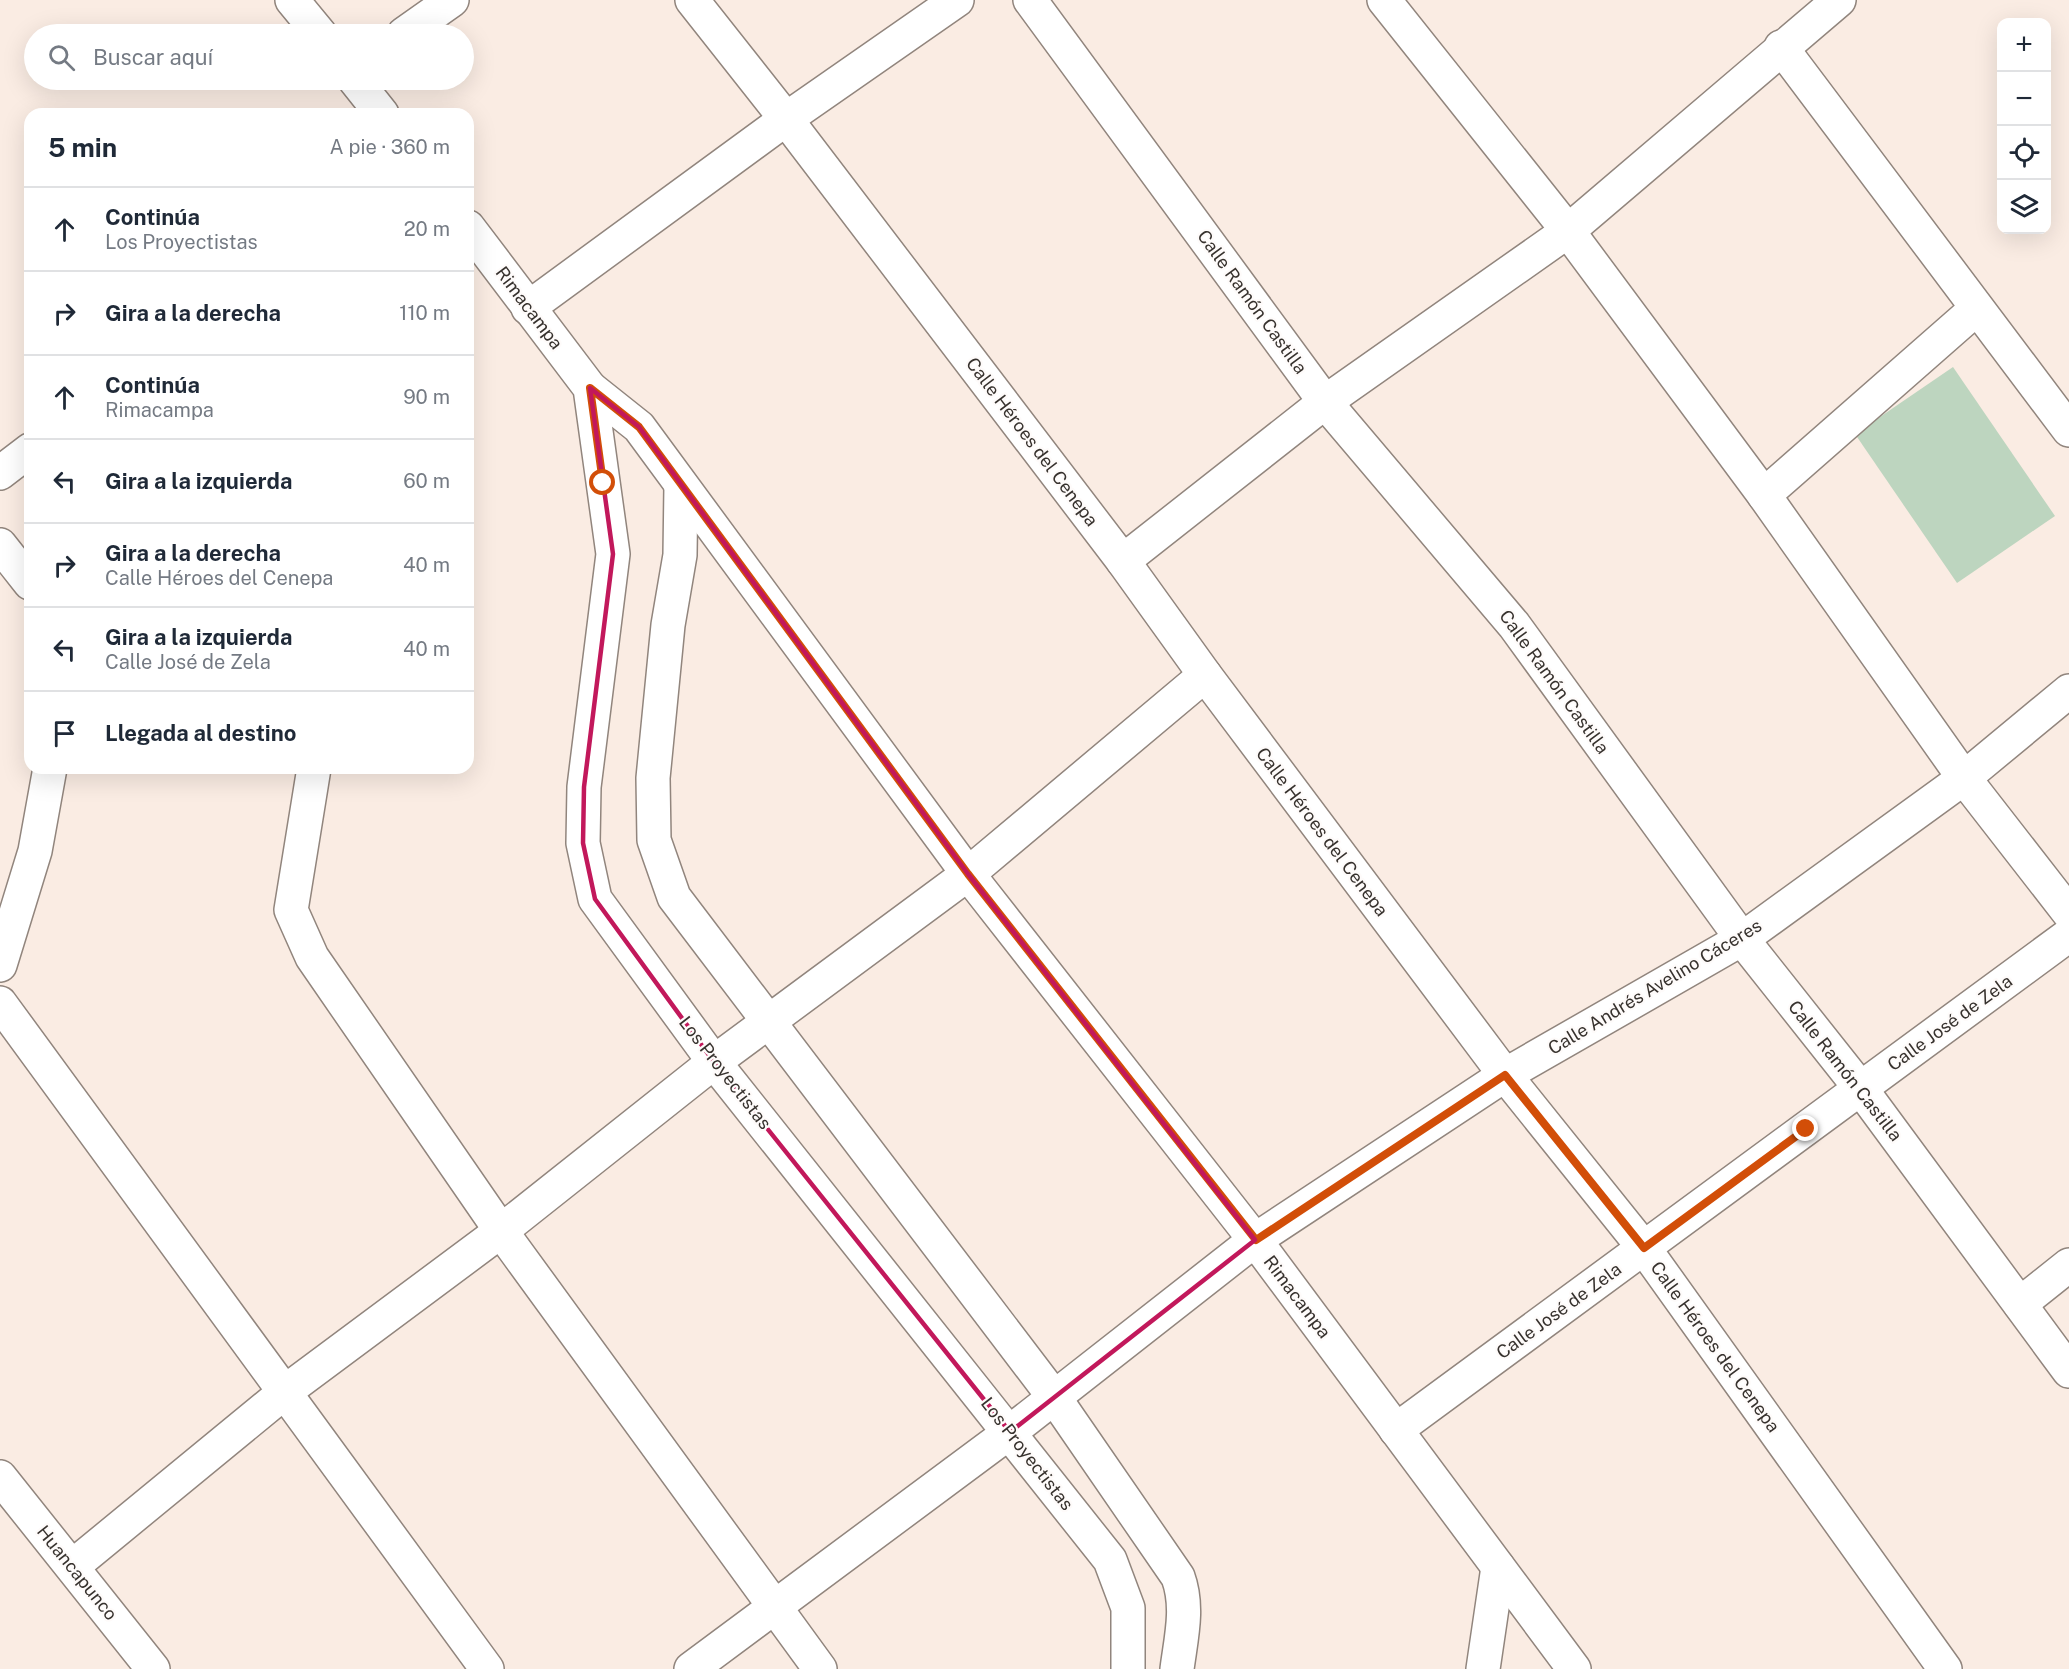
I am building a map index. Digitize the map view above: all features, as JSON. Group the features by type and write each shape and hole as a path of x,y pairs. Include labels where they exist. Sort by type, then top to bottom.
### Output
{"street":[{"path":"292,0 312,24"},
{"path":"418,24 452,0"},
{"name":"Calle Héroes del Cenepa","path":"692,0 786,119 1123,561 1205,675 1505,1075 1644,1248 1945,1669"},
{"path":"528,308 786,119 957,0"},
{"name":"Calle Ramón Castilla","path":"1030,0 1325,402 1514,625 1742,939 1861,1089 2069,1371"},
{"path":"1384,0 1568,231 1764,495 1964,778 2069,913"},
{"path":"1123,561 1325,402 1568,231 1781,47 1839,0"},
{"path":"1781,47 2069,430"},
{"path":"363,90 377,108"},
{"name":"Rimacampa","path":"474,236 590,388 639,427 968,874 1256,1240 1574,1669"},
{"path":"1764,495 1976,309"},
{"name":"Los Proyectistas","path":"590,388 613,554 584,787 583,843 595,899 714,1062 1110,1560 1128,1608 1128,1669"},
{"path":"0,473 24,455"},
{"path":"681,485 680,555 668,625 653,778 654,840 674,897 1054,1397 1178,1577 1184,1593 1184,1613 1177,1669"},
{"path":"0,545 24,575"},
{"path":"72,1566 286,1391 501,1231 714,1062 968,874 1205,675"},
{"name":"Calle Andrés Avelino Cáceres","path":"691,1669 1010,1432 1256,1240 1505,1075 1742,939 1964,778 2069,691"},
{"path":"0,965 35,851 49,774"},
{"path":"313,774 291,910 312,957 501,1231 820,1669"},
{"name":"Calle José de Zela","path":"1396,1430 2069,935"},
{"path":"0,1003 286,1391 487,1669"},
{"path":"2020,1304 2069,1265"},
{"name":"Huancapunco","path":"2,1484 72,1566 153,1669"},
{"path":"1483,1669 1498,1567"}],"highlighted area":[{"path":"590,388 639,427 968,874 1255,1240 1010,1432 714,1062 595,899 583,843 584,787 613,554"}],"green space":[{"path":"1953,367 2055,516 1957,583 1855,434"}],"route":[{"path":"603,483 590,388 639,427 968,874 1256,1240 1505,1075 1644,1248 1806,1129"}]}
